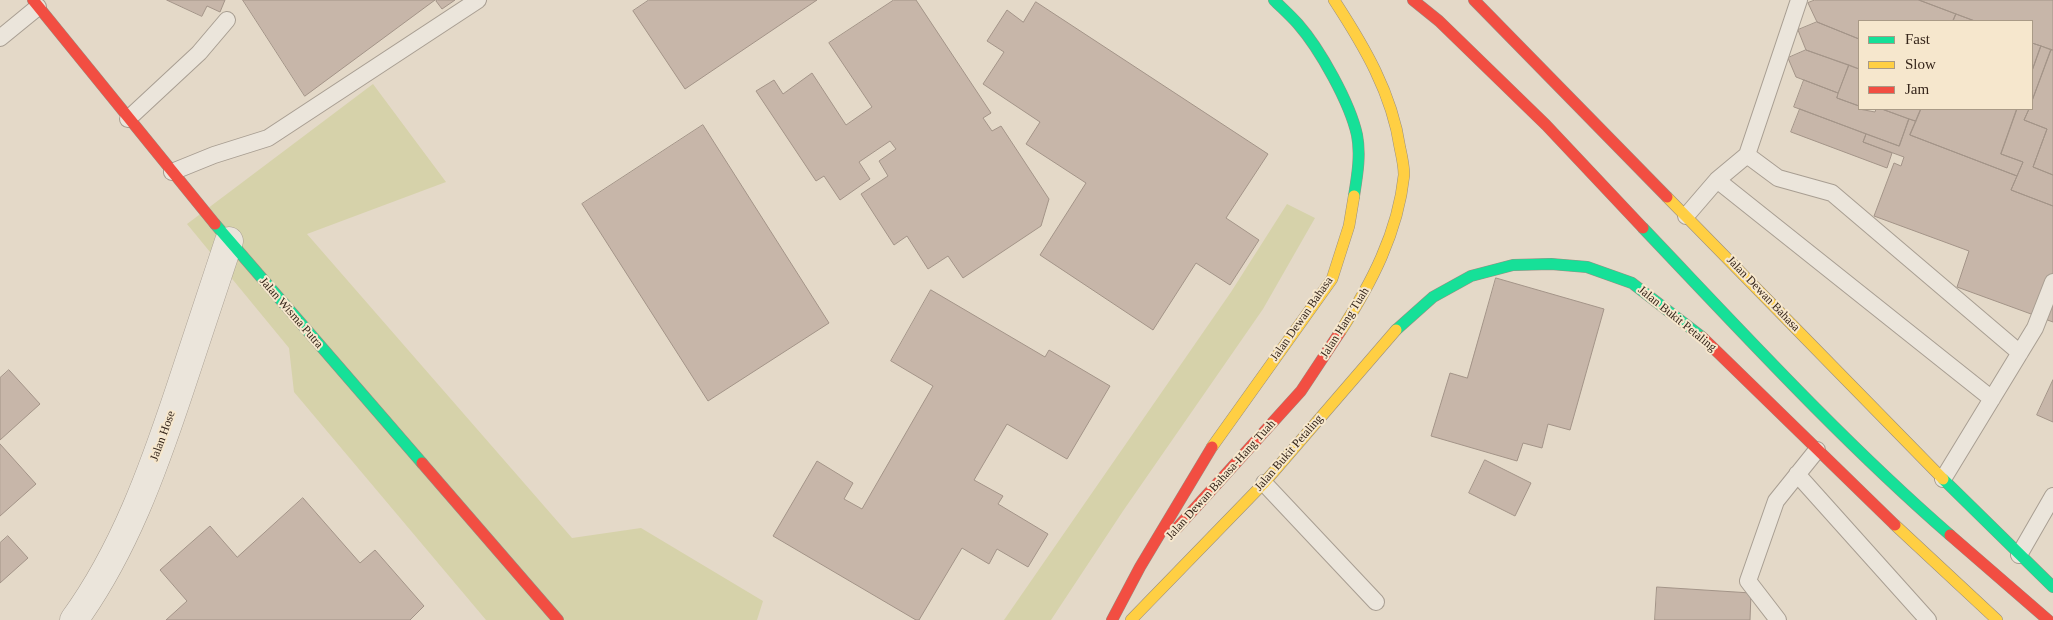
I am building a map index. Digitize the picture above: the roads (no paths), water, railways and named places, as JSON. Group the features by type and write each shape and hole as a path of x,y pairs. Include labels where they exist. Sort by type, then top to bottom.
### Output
{"main road":[{"name":"Jalan Dewan Bahasa","path":"1112,620 1140,567 1217,438 1332,279 1349,226 1358,172 1357,136 1344,100 1323,60 1299,25 1274,0"},
{"name":"Jalan Hang Tuah","path":"1300,391 1366,293 1394,228 1404,173 1397,127 1382,83 1363,44 1334,0"},
{"path":"1414,0 1546,125 1786,378 1913,503 2048,620"},
{"name":"Jalan Dewan Bahasa","path":"1474,0 1943,479 2053,587"},
{"name":"Jalan Wisma Putra","path":"35,3 229,241 558,620"},
{"name":"Jalan Bukit Petaling","path":"1131,620 1264,483 1394,331 1433,297 1471,276 1513,264 1551,264 1587,267 1632,283 1705,339 1817,450 1997,620"},
{"name":"Jalan Dewan Bahasa-Hang Tuah","path":"1140,567 1241,459 1300,391"},
{"path":"1913,503 1963,562"}],"street":[{"name":"Jalan Hose","path":"74,620 92,595 137,509 229,241"}],"lane":[{"path":"172,172 214,155 268,138 478,0"},
{"path":"1686,216 1718,180 1747,155 1798,0"},
{"path":"0,38 35,3"},
{"path":"128,119 199,53 227,20"},
{"path":"1747,155 1778,178 1832,193 2020,353"},
{"path":"1718,180 1992,399"},
{"path":"1943,479 2035,328 2053,282"},
{"path":"1778,620 1748,581 1776,502 1817,450"},
{"path":"1797,474 1928,620"},
{"path":"1264,483 1376,602"},
{"path":"2020,555 2053,496"}]}
